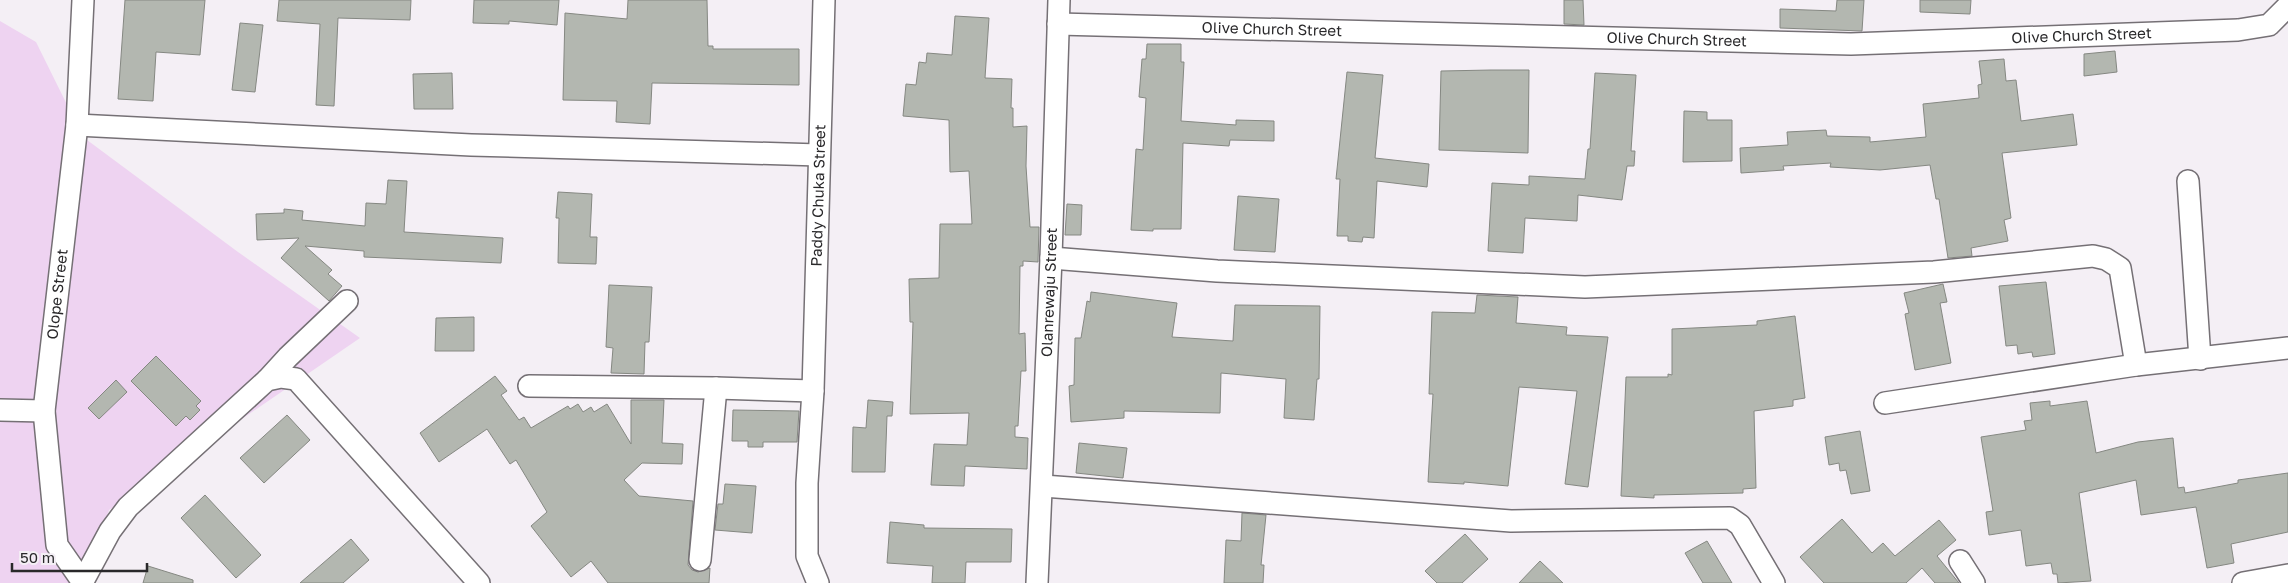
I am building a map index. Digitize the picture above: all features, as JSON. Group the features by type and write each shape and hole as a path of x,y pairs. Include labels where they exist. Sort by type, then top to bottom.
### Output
{"street":[{"name":"Olope Street","path":"82,582 57,545 44,411 76,125 83,0"},
{"name":"Paddy Chuka Street","path":"818,583 807,556 824,0"},
{"name":"Olanrewaju Street","path":"1037,583 1051,258 1058,0"},
{"name":"Olive Church Street","path":"1058,24 1851,44 2238,30 2269,25 2288,6"},
{"path":"76,125 471,145 819,155"},
{"path":"2188,181 2200,360"},
{"path":"1051,258 1217,271 1585,287 1934,272 2093,256 2106,258 2120,268 2136,365"},
{"path":"82,582 110,531 128,507 267,380 288,357 347,301"},
{"path":"1885,403 2136,365 2200,360 2288,348"},
{"path":"267,380 281,377 296,379 479,583"},
{"path":"529,386 813,391"},
{"path":"700,560 716,388"},
{"path":"0,410 44,411"},
{"path":"1042,486 1511,521 1730,518 1740,525 1774,583"},
{"path":"1960,561 1974,583"},
{"path":"2243,583 2288,575"}],"shaded area":[{"path":"0,21 36,42 83,137 238,252 360,338 109,510 83,583 0,583"}],"building":[{"path":"125,0 205,0 200,55 156,52 153,101 118,99"},
{"path":"279,0 411,0 410,20 338,18 334,106 316,105 320,24 277,21"},
{"path":"474,0 559,0 557,25 509,21 509,24 473,23"},
{"path":"628,0 707,0 708,46 713,46 713,49 799,49 799,85 652,83 650,124 616,122 617,101 563,100 565,13 627,19"},
{"path":"1564,0 1583,0 1584,25 1564,24"},
{"path":"1837,0 1864,0 1862,31 1780,28 1780,9 1836,11"},
{"path":"1920,0 1971,0 1970,14 1920,12"},
{"path":"955,16 989,18 985,78 1012,79 1011,108 1013,108 1013,127 1027,126 1026,166 1030,227 1039,227 1038,262 1023,261 1023,266 1020,266 1019,334 1025,333 1026,371 1021,371 1018,426 1015,426 1015,437 1028,438 1027,469 965,466 964,486 931,485 934,444 967,445 969,413 910,414 913,322 910,322 909,279 939,278 940,224 972,224 969,171 950,172 949,120 903,116 906,84 916,85 919,62 926,63 927,53 952,55"},
{"path":"240,23 263,25 255,92 232,90"},
{"path":"1147,44 1181,44 1181,62 1184,62 1181,121 1236,125 1236,120 1274,121 1274,141 1230,140 1229,146 1183,143 1181,229 1131,230 1136,149 1143,150 1146,98 1139,97 1142,59 1146,59"},
{"path":"2115,51 2117,72 2084,76 2084,54"},
{"path":"2004,59 2006,81 2016,80 2021,121 2073,114 2077,145 2002,153 2011,218 2004,220 2008,241 1971,248 1972,256 1948,258 1939,199 1936,199 1930,165 1880,170 1830,167 1831,163 1783,166 1784,170 1741,173 1740,148 1788,145 1787,132 1826,130 1827,136 1870,137 1870,142 1926,137 1923,104 1979,98 1978,85 1982,84 1979,61"},
{"path":"1529,70 1528,153 1439,150 1441,71"},
{"path":"1347,72 1383,75 1375,158 1429,164 1427,187 1377,181 1374,238 1363,237 1362,242 1348,241 1348,236 1337,236 1340,179 1336,179"},
{"path":"452,73 453,109 414,109 413,74"},
{"path":"1595,73 1636,75 1631,151 1635,151 1634,166 1627,166 1622,200 1578,195 1577,221 1525,218 1523,253 1488,251 1492,183 1529,185 1529,176 1585,179 1588,149 1590,149"},
{"path":"1684,111 1707,112 1707,120 1732,120 1732,161 1683,162"},
{"path":"388,180 407,181 404,232 503,238 501,263 364,257 364,251 305,246 332,270 328,274 342,286 329,301 281,258 299,238 257,240 256,214 284,213 284,209 303,211 302,220 365,226 366,203 386,204"},
{"path":"558,192 592,194 590,237 597,237 596,264 558,263 559,218 556,218"},
{"path":"1238,196 1279,199 1275,252 1234,250"},
{"path":"1067,204 1082,205 1081,235 1065,235"},
{"path":"2046,282 2055,354 2033,357 2032,352 2018,354 2017,345 2006,346 1999,286"},
{"path":"1943,284 1947,302 1940,303 1951,363 1915,370 1905,314 1909,313 1904,293"},
{"path":"609,285 652,287 649,342 645,342 644,374 611,373 613,348 606,347"},
{"path":"1091,292 1177,303 1172,337 1233,341 1235,305 1320,306 1319,379 1317,379 1314,420 1284,418 1286,379 1221,373 1220,413 1124,411 1124,418 1071,422 1069,386 1074,385 1075,338 1081,338 1087,301 1090,302"},
{"path":"1477,295 1518,297 1516,323 1567,327 1566,335 1608,337 1588,487 1565,484 1577,391 1519,387 1508,486 1464,482 1464,484 1428,482 1433,394 1429,394 1432,312 1475,313"},
{"path":"1795,316 1805,398 1793,400 1793,406 1754,411 1756,488 1743,489 1743,493 1654,495 1654,498 1621,496 1626,377 1668,377 1668,374 1672,375 1672,329 1757,325 1757,321"},
{"path":"474,317 474,351 435,351 436,318"},
{"path":"156,356 201,401 196,406 200,410 190,420 186,416 176,426 131,381"},
{"path":"495,376 507,391 501,395 519,420 524,417 531,428 568,406 570,409 578,404 583,412 591,407 594,412 607,404 631,444 631,400 664,400 662,443 683,444 682,464 642,463 624,480 639,496 693,501 688,565 692,570 698,572 710,568 709,583 608,583 591,561 571,577 531,526 547,512 516,460 510,464 487,429 439,462 420,433"},
{"path":"116,380 127,392 99,419 88,408"},
{"path":"868,400 893,402 892,416 887,416 885,472 852,472 853,427 866,428"},
{"path":"2050,401 2050,406 2087,401 2096,453 2138,442 2173,438 2178,488 2184,487 2185,493 2238,483 2238,480 2288,473 2288,532 2231,544 2234,563 2207,568 2196,507 2141,515 2136,480 2079,493 2091,581 2058,583 2057,574 2053,574 2051,563 2026,566 2021,530 1989,535 1986,512 1993,511 1981,437 2026,430 2024,421 2032,420 2030,403"},
{"path":"733,410 799,411 797,442 763,442 763,447 748,447 748,441 732,441"},
{"path":"287,415 310,440 264,483 240,458"},
{"path":"1860,431 1870,491 1851,494 1846,470 1840,471 1839,463 1829,465 1825,437"},
{"path":"1079,443 1127,448 1123,478 1076,473"},
{"path":"725,484 756,486 752,533 715,530 718,504 723,504"},
{"path":"205,495 261,555 236,578 181,518"},
{"path":"1242,513 1266,515 1261,565 1264,565 1263,583 1224,583 1226,540 1241,541"},
{"path":"1842,519 1872,553 1883,543 1895,556 1939,520 1956,540 1937,556 1959,583 1935,583 1922,568 1906,583 1824,583 1800,557"},
{"path":"890,522 924,525 924,528 1012,529 1011,562 966,562 965,583 932,583 933,566 887,563"},
{"path":"1465,534 1488,559 1462,583 1437,583 1425,571"},
{"path":"351,539 369,560 343,583 300,583"},
{"path":"1707,541 1732,583 1703,583 1685,553"},
{"path":"1540,561 1563,583 1519,583"},
{"path":"148,566 193,580 193,583 143,583"}]}
